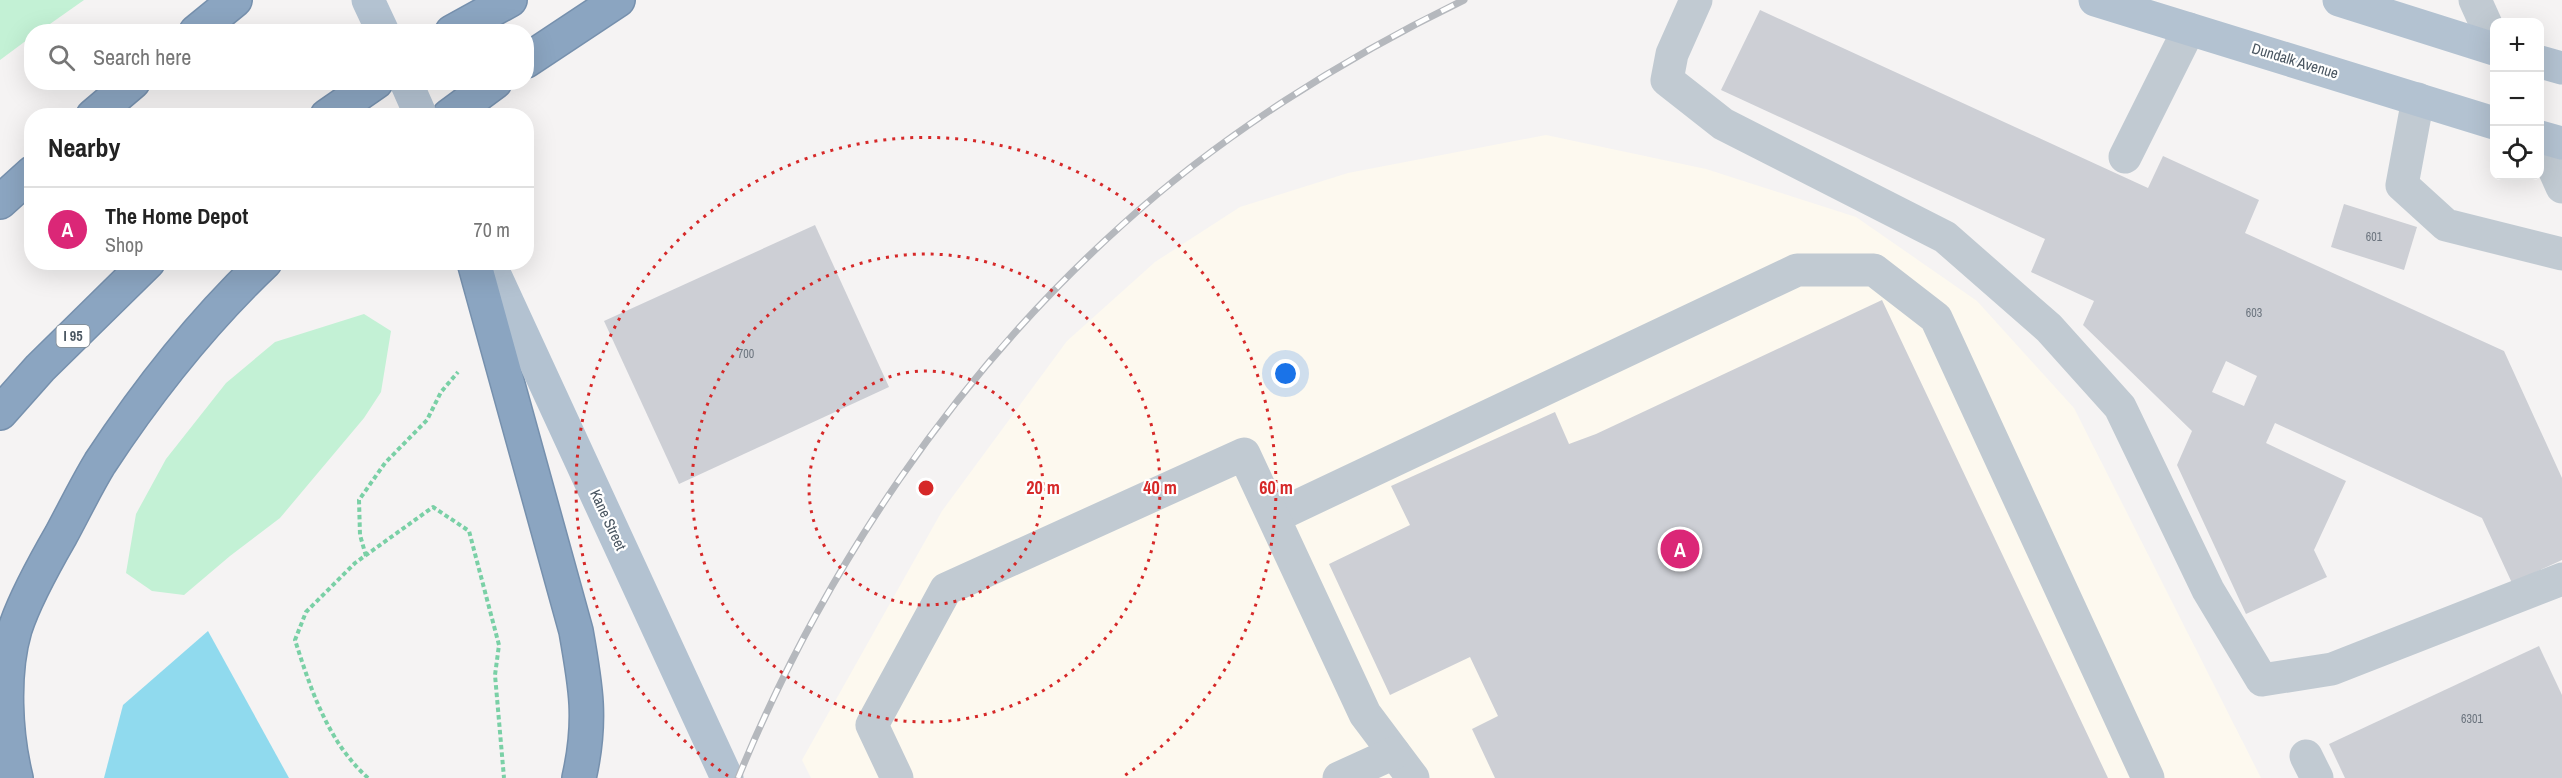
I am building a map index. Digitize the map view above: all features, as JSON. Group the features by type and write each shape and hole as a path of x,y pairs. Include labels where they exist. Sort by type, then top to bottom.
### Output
{"highway":[{"path":"206,24 235,0"},
{"path":"466,24 510,0"},
{"path":"534,56 618,0"},
{"path":"102,108 124,90"},
{"path":"339,108 364,90"},
{"path":"460,108 484,90"},
{"path":"0,202 24,180"},
{"name":"I 95","path":"0,413 40,368 140,270"},
{"path":"16,778 11,758 6,693 15,629 47,559 100,464 172,365 257,270"},
{"path":"476,270 576,631 587,693 586,746 579,778"}],"main road":[{"path":"368,0 379,24"},
{"name":"Dundalk Avenue","path":"2095,0 2490,122"},
{"path":"2339,0 2490,48"},
{"path":"2544,63 2562,68"},
{"path":"410,90 417,108"},
{"path":"2544,138 2562,143"},
{"name":"Kane Street","path":"493,270 727,778"}],"street":[{"path":"1696,0 1672,54 1667,80 1723,124 1945,237 2049,328 2120,407 2208,590 2262,680 2332,669 2562,579"},
{"path":"2475,0 2490,33"},
{"path":"2126,157 2189,28"},
{"path":"2418,99 2402,185 2446,225 2562,254"},
{"path":"2544,146 2562,187"},
{"path":"1274,517 1797,270 1874,270 1936,318 2148,778"},
{"path":"897,778 872,725 946,589 1244,454 1365,714 1404,765 1339,778"}],"path":[{"path":"366,556 360,535 358,500 385,463 427,420 441,392 459,372"},
{"path":"368,778 351,763 316,703 295,640 306,612 355,563 433,507 469,531 498,645 495,675 504,778"}],"shaded area":[{"path":"1546,135 1706,169 1856,217 1977,301 2074,408 2261,778 811,778 802,760 942,511 1067,341 1155,262 1240,207 1348,173"}],"green space":[{"path":"0,0 84,0 50,24 24,24 24,42 0,60"},
{"path":"364,314 391,331 381,392 364,418 280,518 184,595 152,591 126,573 136,514 166,459 226,383 275,342"}],"water":[{"path":"208,631 289,778 104,778 123,705"}],"building":[{"path":"1760,10 2148,188 2163,156 2259,200 2245,233 2504,351 2562,478 2562,560 2512,583 2482,518 2275,423 2266,443 2346,481 2314,550 2327,577 2246,614 2177,465 2192,431 2083,325 2094,301 2031,272 2045,239 1721,90","holes":["2226,361 2257,376 2244,406 2212,392"]},
{"path":"2344,204 2417,227 2404,270 2331,247"},
{"path":"815,225 889,387 679,484 604,321"},
{"path":"1882,300 2108,778 1495,778 1472,729 1498,716 1470,657 1390,695 1329,564 1410,525 1391,486 1555,412 1569,444 1596,434"},
{"path":"2539,646 2562,695 2562,778 2345,778 2329,744"}],"railway":[{"path":"738,778 772,700 853,551 899,480 949,412 1003,346 1061,284 1122,225 1200,160 1285,100 1329,73 1464,0"}],"place":[{"name":"The Home Depot","path":"1680,549"}]}
